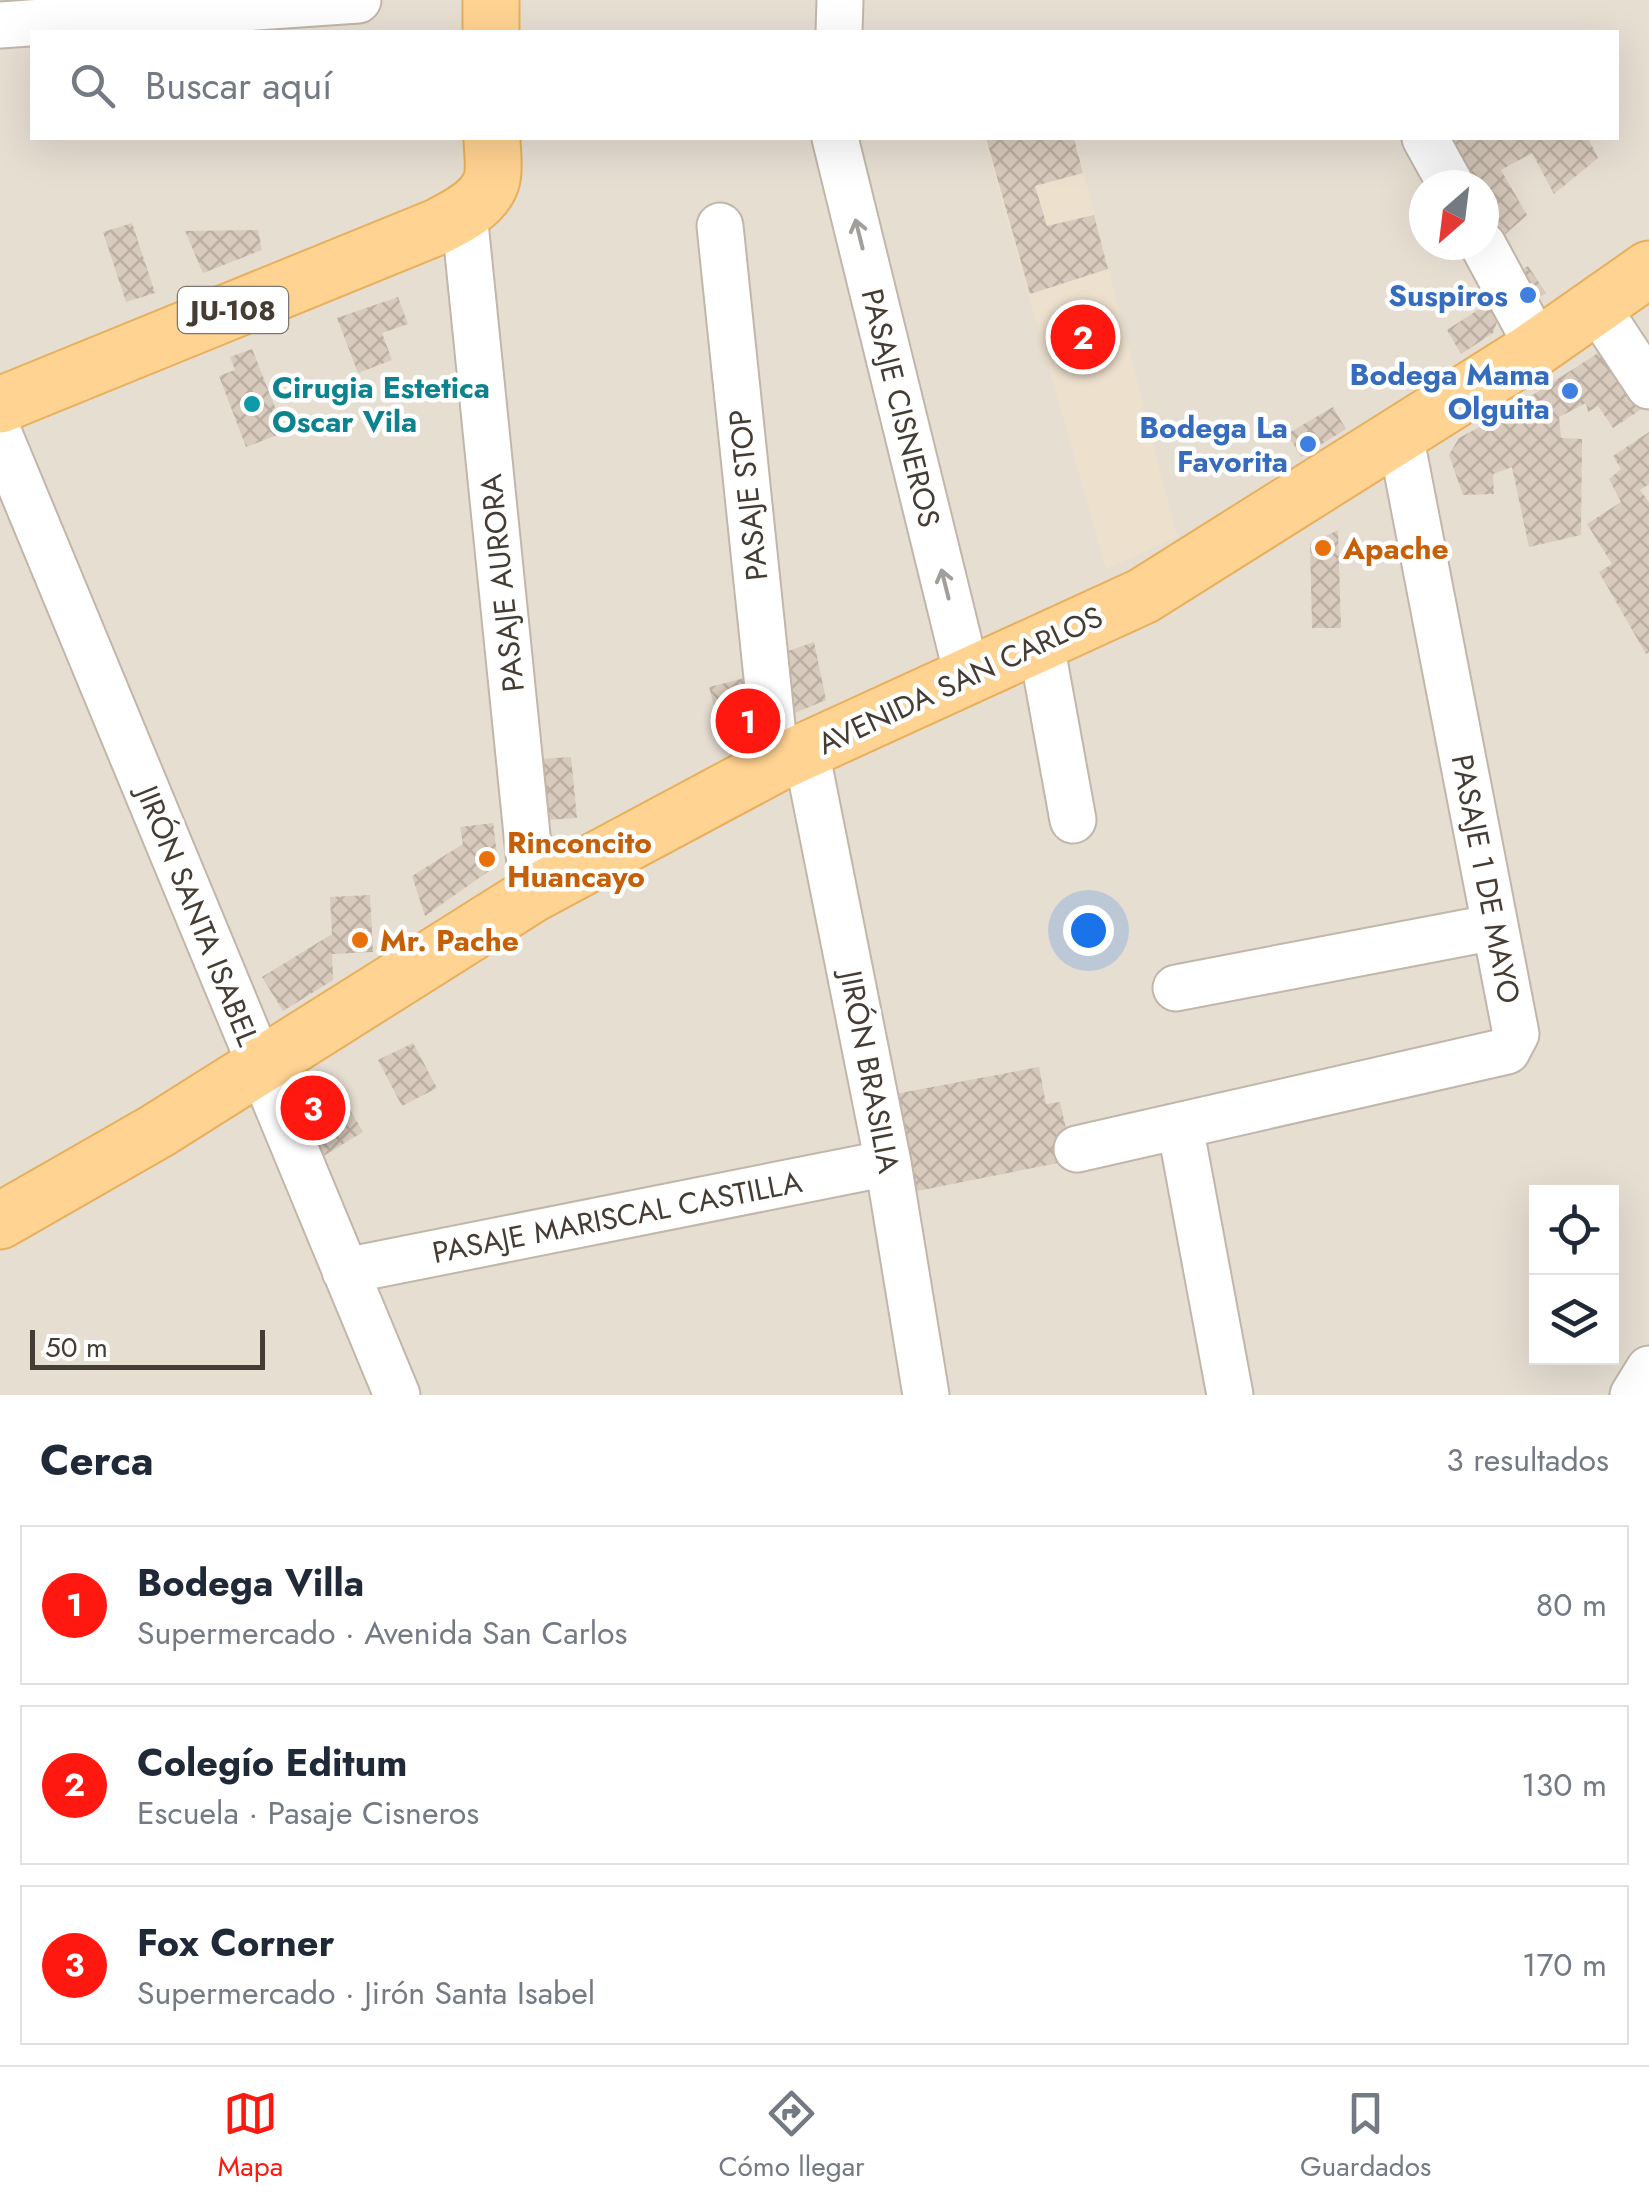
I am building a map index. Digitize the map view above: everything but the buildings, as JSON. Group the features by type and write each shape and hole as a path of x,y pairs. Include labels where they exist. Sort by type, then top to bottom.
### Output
{"main road":[{"path":"491,0 491,30"},
{"name":"JU-108","path":"0,405 438,227 482,197 492,180 492,140"},
{"name":"AVENIDA SAN CARLOS","path":"0,1221 260,1067 533,894 791,758 1143,596 1538,347 1649,269"}],"street":[{"path":"0,25 358,0"},
{"path":"839,30 840,0"},
{"name":"PASAJE CISNEROS","path":"835,140 968,679"},
{"path":"1426,140 1442,170"},
{"name":"PASAJE AURORA","path":"464,212 533,894"},
{"name":"PASAJE STOP","path":"720,226 791,758"},
{"path":"1491,260 1538,347"},
{"path":"1596,306 1649,386"},
{"name":"PASAJE 1 DE MAYO","path":"1078,1149 1507,1051 1516,1034 1400,434"},
{"name":"JIRÓN SANTA ISABEL","path":"0,436 397,1395"},
{"path":"1041,644 1073,820"},
{"name":"JIRÓN BRASILIA","path":"791,758 888,1163 926,1395"},
{"path":"1176,988 1495,926"},
{"path":"1180,1126 1230,1395"},
{"name":"PASAJE MARISCAL CASTILLA","path":"346,1271 888,1163"},
{"path":"1633,1395 1649,1369"}],"shaded area":[{"path":"0,0 1649,0 1649,1395 0,1395"},
{"path":"985,140 1076,140 1177,537 1106,569"}],"place":[{"name":"Suspiros","path":"1528,295"},
{"name":"Colegío Editum","path":"1083,337"},
{"name":"Bodega Mama Olguita","path":"1570,391"},
{"name":"Cirugia Estetica Oscar Vila","path":"252,404"},
{"name":"Bodega La Favorita","path":"1308,444"},
{"name":"Apache","path":"1323,548"},
{"name":"Bodega Villa","path":"748,721"},
{"name":"Rinconcito Huancayo","path":"487,859"},
{"name":"Mr. Pache","path":"360,940"},
{"name":"Fox Corner","path":"313,1108"}]}
